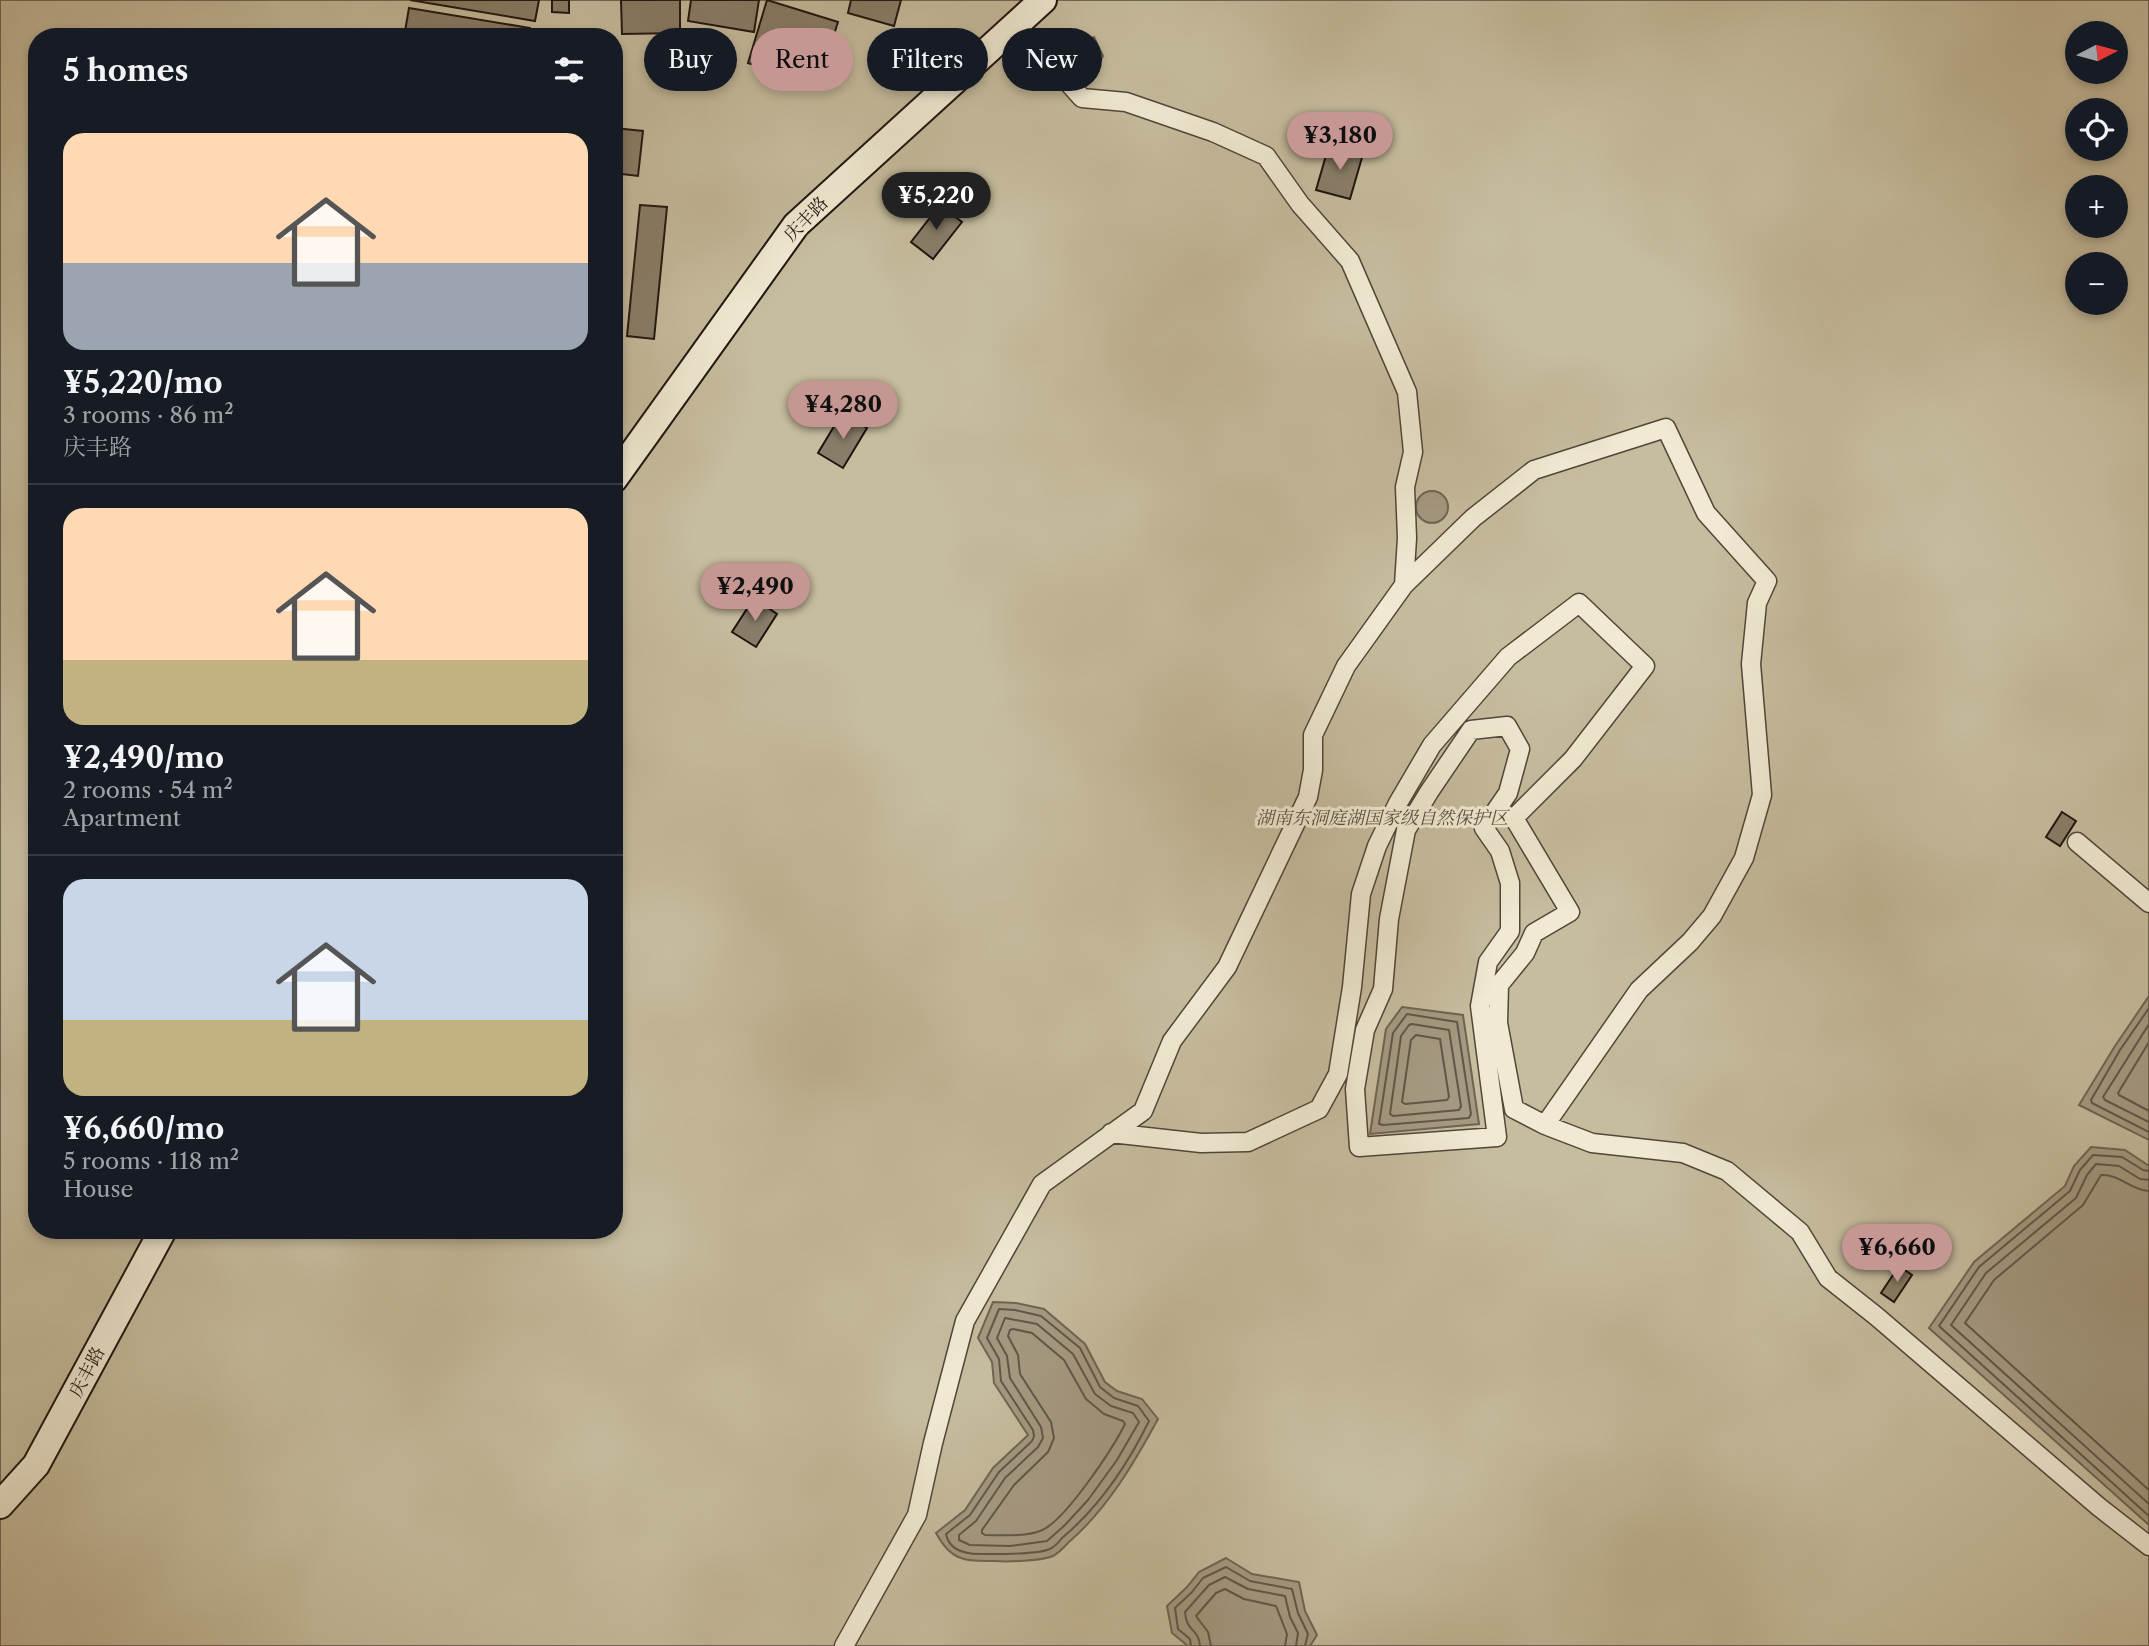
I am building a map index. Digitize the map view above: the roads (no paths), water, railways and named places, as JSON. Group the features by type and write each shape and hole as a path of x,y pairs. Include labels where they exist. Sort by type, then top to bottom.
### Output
{"street":[{"name":"庆丰路","path":"623,463 796,225 1043,0"},
{"path":"1016,24 1082,98 1126,102 1213,132 1266,156 1300,204 1350,261 1407,392 1413,452 1405,487 1407,538 1404,585"},
{"path":"844,1646 917,1515 965,1321 1042,1184 1143,1111 1172,1041 1227,967 1308,797 1313,770 1314,735 1346,666 1404,585 1473,518 1534,470 1666,428 1706,513 1767,581 1757,603 1751,664 1762,795 1744,858 1712,916 1690,942 1639,990 1545,1125"},
{"path":"1111,1133 1201,1143 1248,1142 1319,1109 1338,1074 1352,987 1361,894 1377,846 1398,803 1432,745 1508,657 1579,603 1645,666 1573,760 1514,818 1570,912 1534,933 1525,953 1499,985 1498,1023 1514,1109 1545,1125 1592,1143 1683,1153 1727,1171 1800,1232 1828,1278 2099,1507 2149,1546"},
{"path":"1507,726 1520,749 1508,793 1484,828 1500,851 1510,883 1510,931 1488,962 1480,1006 1497,1137 1359,1147 1355,1089 1364,1030 1383,989 1389,919 1405,831 1471,730 1507,726"},
{"path":"2077,842 2149,903"},
{"name":"庆丰路","path":"0,1506 36,1465 158,1239"}],"water":[{"path":"1432,491 1443,496 1448,507 1443,518 1432,523 1421,518 1416,507 1421,496"},
{"path":"2149,996 2149,1140 2079,1105"},
{"path":"1402,1007 1463,1015 1479,1124 1370,1134 1386,1029"},
{"path":"2091,1147 2125,1150 2149,1166 2149,1525 1929,1328 1974,1262 2065,1186 2074,1166"},
{"path":"993,1302 1016,1303 1044,1309 1085,1344 1105,1382 1117,1391 1142,1399 1158,1419 1108,1500 1083,1529 1055,1555 1048,1558 1015,1561 966,1560 947,1549 936,1533 965,1510 993,1468 1028,1435 994,1383 992,1362 978,1338"},
{"path":"1226,1558 1252,1574 1299,1582 1305,1611 1317,1635 1310,1646 1188,1646 1172,1633 1167,1606 1199,1572"}],"park label":[{"name":"湖南东洞庭湖国家级自然保护区","path":"1382,818"}]}
